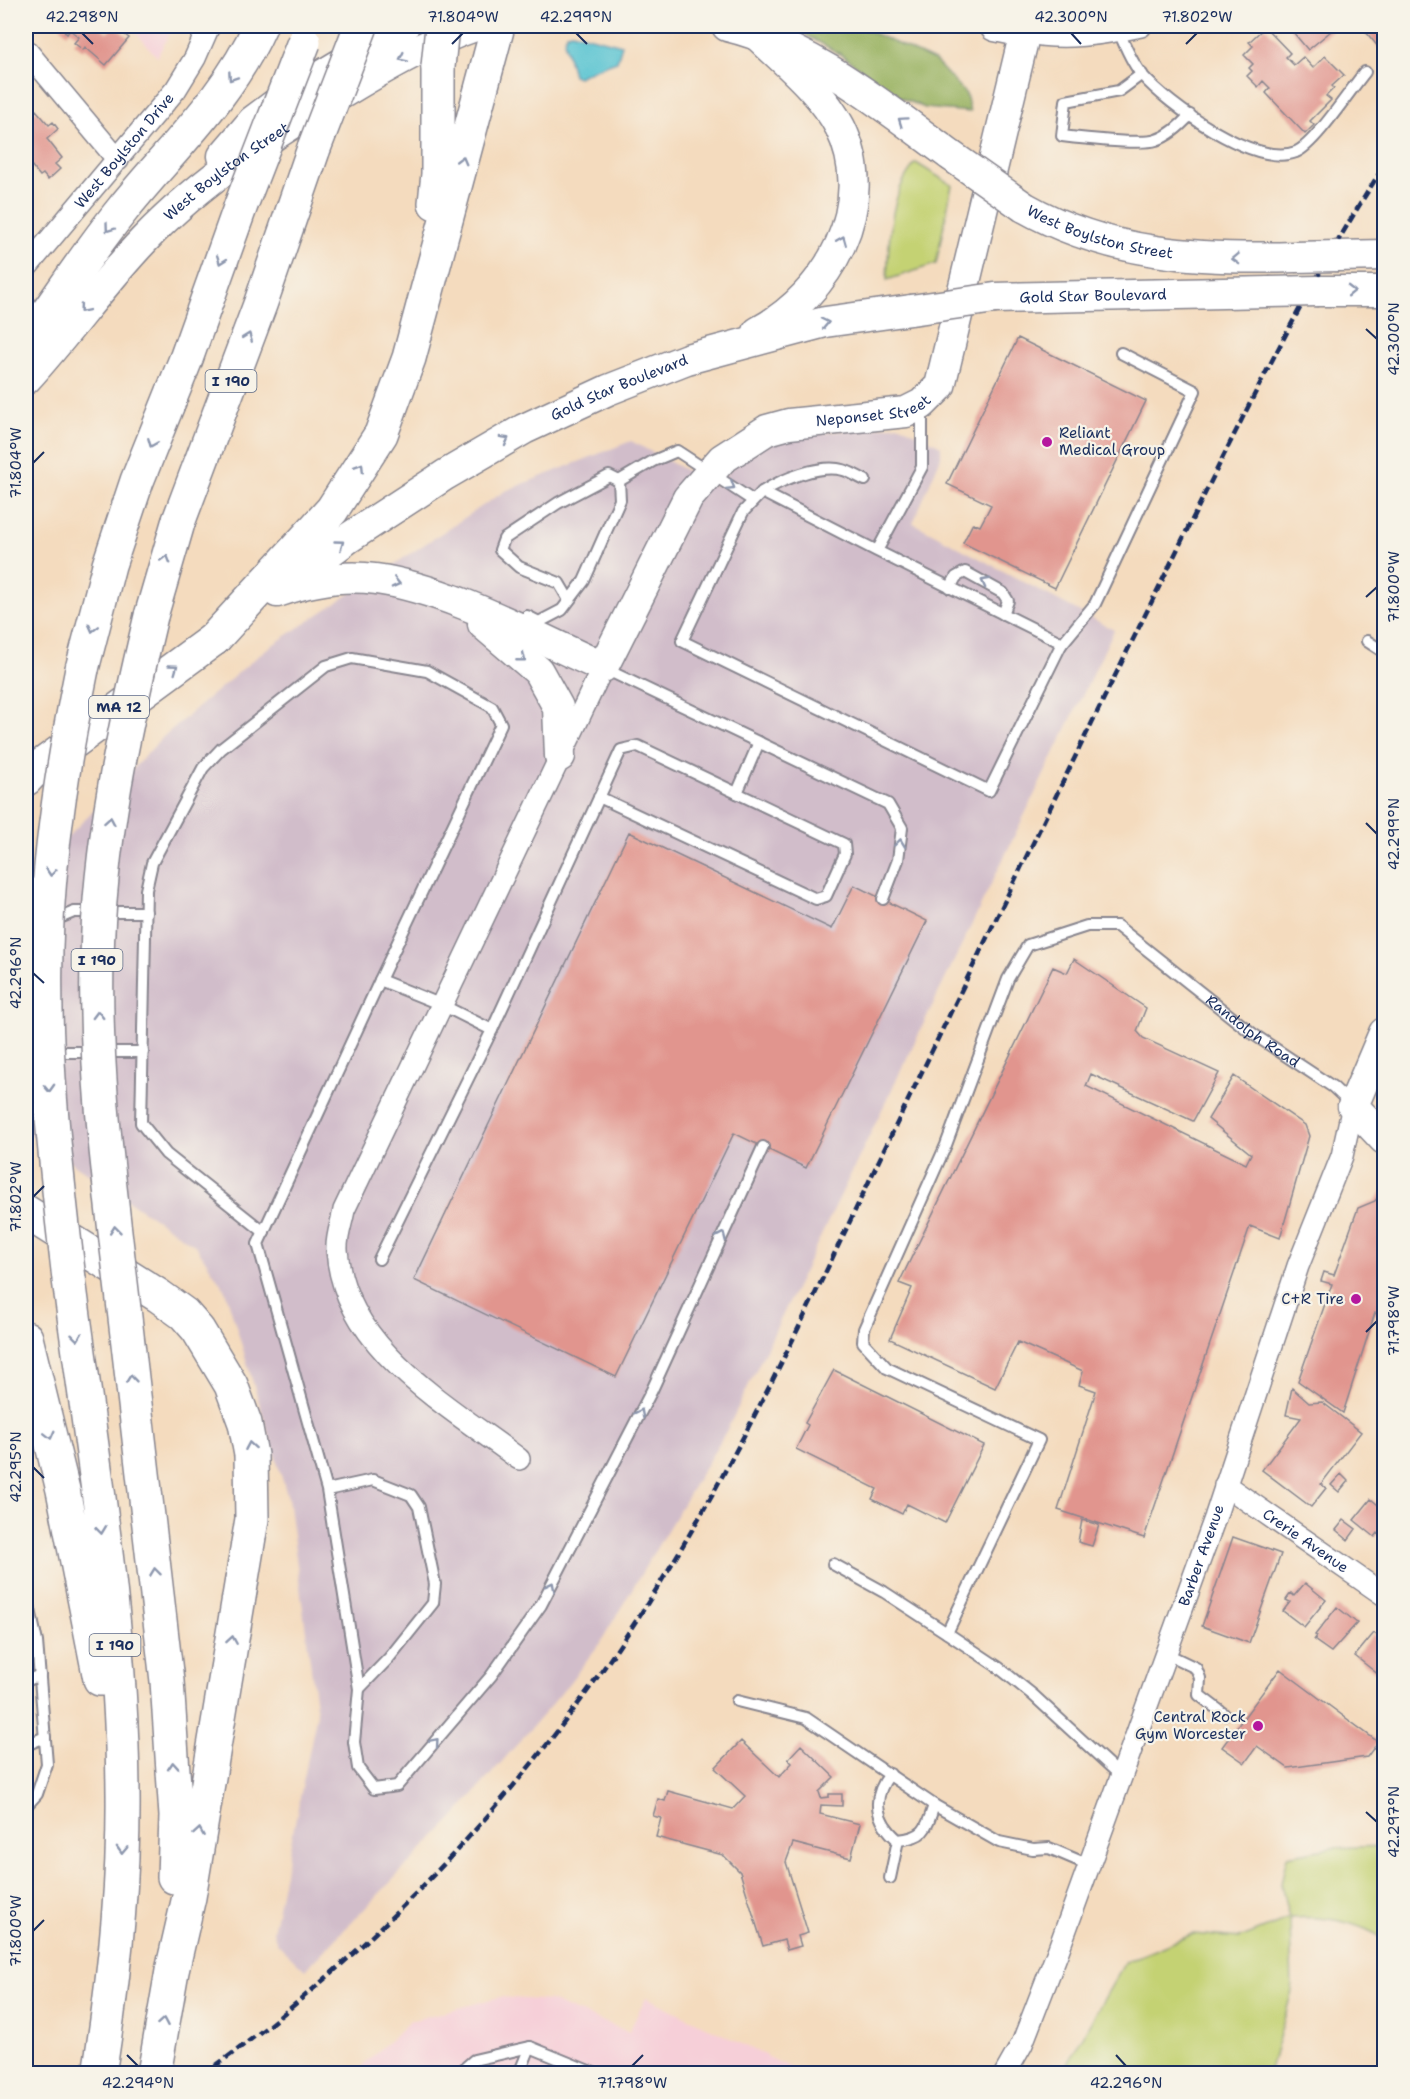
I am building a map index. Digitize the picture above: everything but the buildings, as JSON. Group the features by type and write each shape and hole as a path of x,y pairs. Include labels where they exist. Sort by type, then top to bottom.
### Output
{"main road":[{"path":"26,343 121,211 213,105 244,59 260,26"},
{"name":"I 190","path":"154,2073 172,1971 176,1816 159,1603 124,1309 98,1057 97,960 105,848 123,734 151,616 178,523 261,302 314,148 361,26"},
{"path":"180,205 253,121 312,79 404,26"},
{"path":"409,358 424,280 438,174 438,67 442,26"},
{"path":"995,26 1025,32"},
{"path":"726,349 785,315 815,285 841,246 853,200 851,162 840,128 810,87 741,29"},
{"name":"West Boylston Street","path":"741,29 819,64 1024,207 1070,230 1124,247 1153,253 1223,259 1384,255"},
{"path":"214,639 332,510 381,434 409,358 488,32"},
{"name":"West Boylston Street","path":"26,379 129,256 180,205 260,143 394,62 488,32"},
{"name":"Neponset Street","path":"603,668 688,498 722,459 767,430 789,424 906,412 922,404 940,386 1025,32"},
{"name":"I 190","path":"99,2073 120,1901 123,1802 116,1652 69,1279 49,1091 47,922 55,821 82,669 109,565 137,481 186,359 241,205 307,34"},
{"name":"Gold Star Boulevard","path":"28,775 347,539 445,475 524,429 608,390 687,359 825,322 995,298 1384,291"},
{"path":"276,592 328,579 375,579 412,587 463,606 603,668"},
{"path":"463,606 538,671 558,707 560,756"},
{"name":"Barber Avenue","path":"1353,1106 1382,1051"},
{"name":"Randolph Road","path":"1353,1106 1384,1139"},
{"path":"26,1212 184,1314 198,1330 222,1366 239,1404 249,1439 253,1471 252,1519 189,1898 172,1971"},
{"path":"26,1338 63,1490 123,1802"}],"street":[{"name":"West Boylston Drive","path":"26,268 176,89 195,58 209,26"},
{"path":"1025,32 1043,36 1141,26"},
{"path":"26,50 118,160"},
{"path":"519,1459 395,1365 360,1323 342,1282 337,1248 344,1210 603,668"},
{"name":"Barber Avenue","path":"1005,2073 1022,2044 1089,1865 1225,1485 1298,1266 1342,1156 1353,1106"},
{"name":"Crerie Avenue","path":"1225,1485 1384,1595"}],"lane":[{"path":"1118,30 1142,74 1171,102 1222,137 1273,156 1296,152 1313,139 1365,72"},
{"path":"1142,74 1119,91 1066,100 1062,136 1088,140 1155,141 1179,127 1190,115"},
{"path":"865,480 834,469 779,480 762,492 753,500 738,523 682,640 902,751 989,791 1061,645 1095,604 1195,391 1121,353"},
{"path":"877,551 922,467 922,404"},
{"path":"619,481 653,461 677,451 753,500"},
{"path":"569,600 559,583 519,567 500,550 504,539 558,503 609,476 619,481"},
{"path":"518,612 539,621 562,610 584,581 620,500 619,481"},
{"path":"762,492 1062,643 1061,645"},
{"path":"950,588 956,577 965,572 1003,593 1008,601 1003,614"},
{"path":"463,606 496,607"},
{"path":"1367,641 1384,652"},
{"path":"264,1232 166,1154 141,1123 146,912 152,863 203,768 221,748 326,666 352,658 427,671 492,707 501,724 380,980 264,1232 258,1244 327,1491 359,1689 354,1742 358,1768 374,1789 396,1786 491,1676 541,1605 652,1390 763,1147"},
{"path":"603,668 888,804 902,828 898,860 883,899"},
{"path":"737,793 759,742"},
{"path":"379,1259 492,1030 599,797 621,750 638,746 844,844 845,854 826,896 816,899 599,797"},
{"path":"26,932 74,912 146,912"},
{"name":"Randolph Road","path":"947,1633 1039,1440 887,1368 863,1342 864,1329 946,1145 1008,979 1028,945 1087,926 1117,926 1253,1034 1333,1087 1353,1106"},
{"path":"380,980 442,1005 492,1030"},
{"path":"26,1052 143,1052"},
{"path":"327,1491 373,1480 411,1495 419,1507 435,1584 433,1603 389,1658 359,1689"},
{"path":"833,1564 884,1592 998,1667 1033,1695 1121,1776"},
{"path":"26,1591 37,1642 47,1764 37,1794 26,1806"},
{"path":"1165,1653 1196,1668 1200,1678 1199,1695 1224,1714"},
{"path":"26,1681 40,1675"},
{"path":"737,1701 806,1718 934,1805 999,1842 1033,1849 1048,1848 1089,1865"},
{"path":"26,1745 45,1737"},
{"path":"890,1774 880,1787 877,1804 884,1828 898,1840 916,1838 926,1829 934,1805"},
{"path":"890,1878 898,1840"},
{"path":"519,2073 530,2047"},
{"path":"458,2073 474,2060 530,2047 596,2073"}],"shaded area":[{"path":"130,26 174,26 157,57"},
{"path":"900,425 941,446 941,457 913,523 1114,630 728,1428 600,1643 559,1696 452,1819 305,1970 277,1943 273,1932 317,1713 288,1498 225,1290 196,1246 26,1132 26,881 164,736 265,650 505,491 631,441 715,486 746,453 791,436"},
{"path":"500,1997 550,2001 629,2032 646,1997 801,2073 354,2074 410,2021"}],"green space":[{"path":"790,26 858,26 935,61 966,94 970,112 925,108 901,98 840,54"},
{"path":"916,163 952,185 936,264 887,280 895,202 907,175"},
{"path":"1384,1846 1384,1939 1362,1928 1338,1921 1290,1918 1292,1991 1269,2073 1062,2073 1125,1962 1193,1934 1240,1938 1289,1918 1281,1884 1287,1856 1331,1848"}],"water":[{"path":"572,32 622,45 617,61 578,77 573,75 564,41 567,33"}],"railway":[{"path":"204,2074 268,2026 330,1974 390,1919 448,1860 554,1735 647,1604 712,1494 772,1381 1055,798 1293,320 1384,166"}],"place":[{"name":"Reliant Medical Group","path":"1047,442"},
{"name":"C+R Tire","path":"1356,1299"},
{"name":"Central Rock Gym Worcester","path":"1258,1726"}]}
